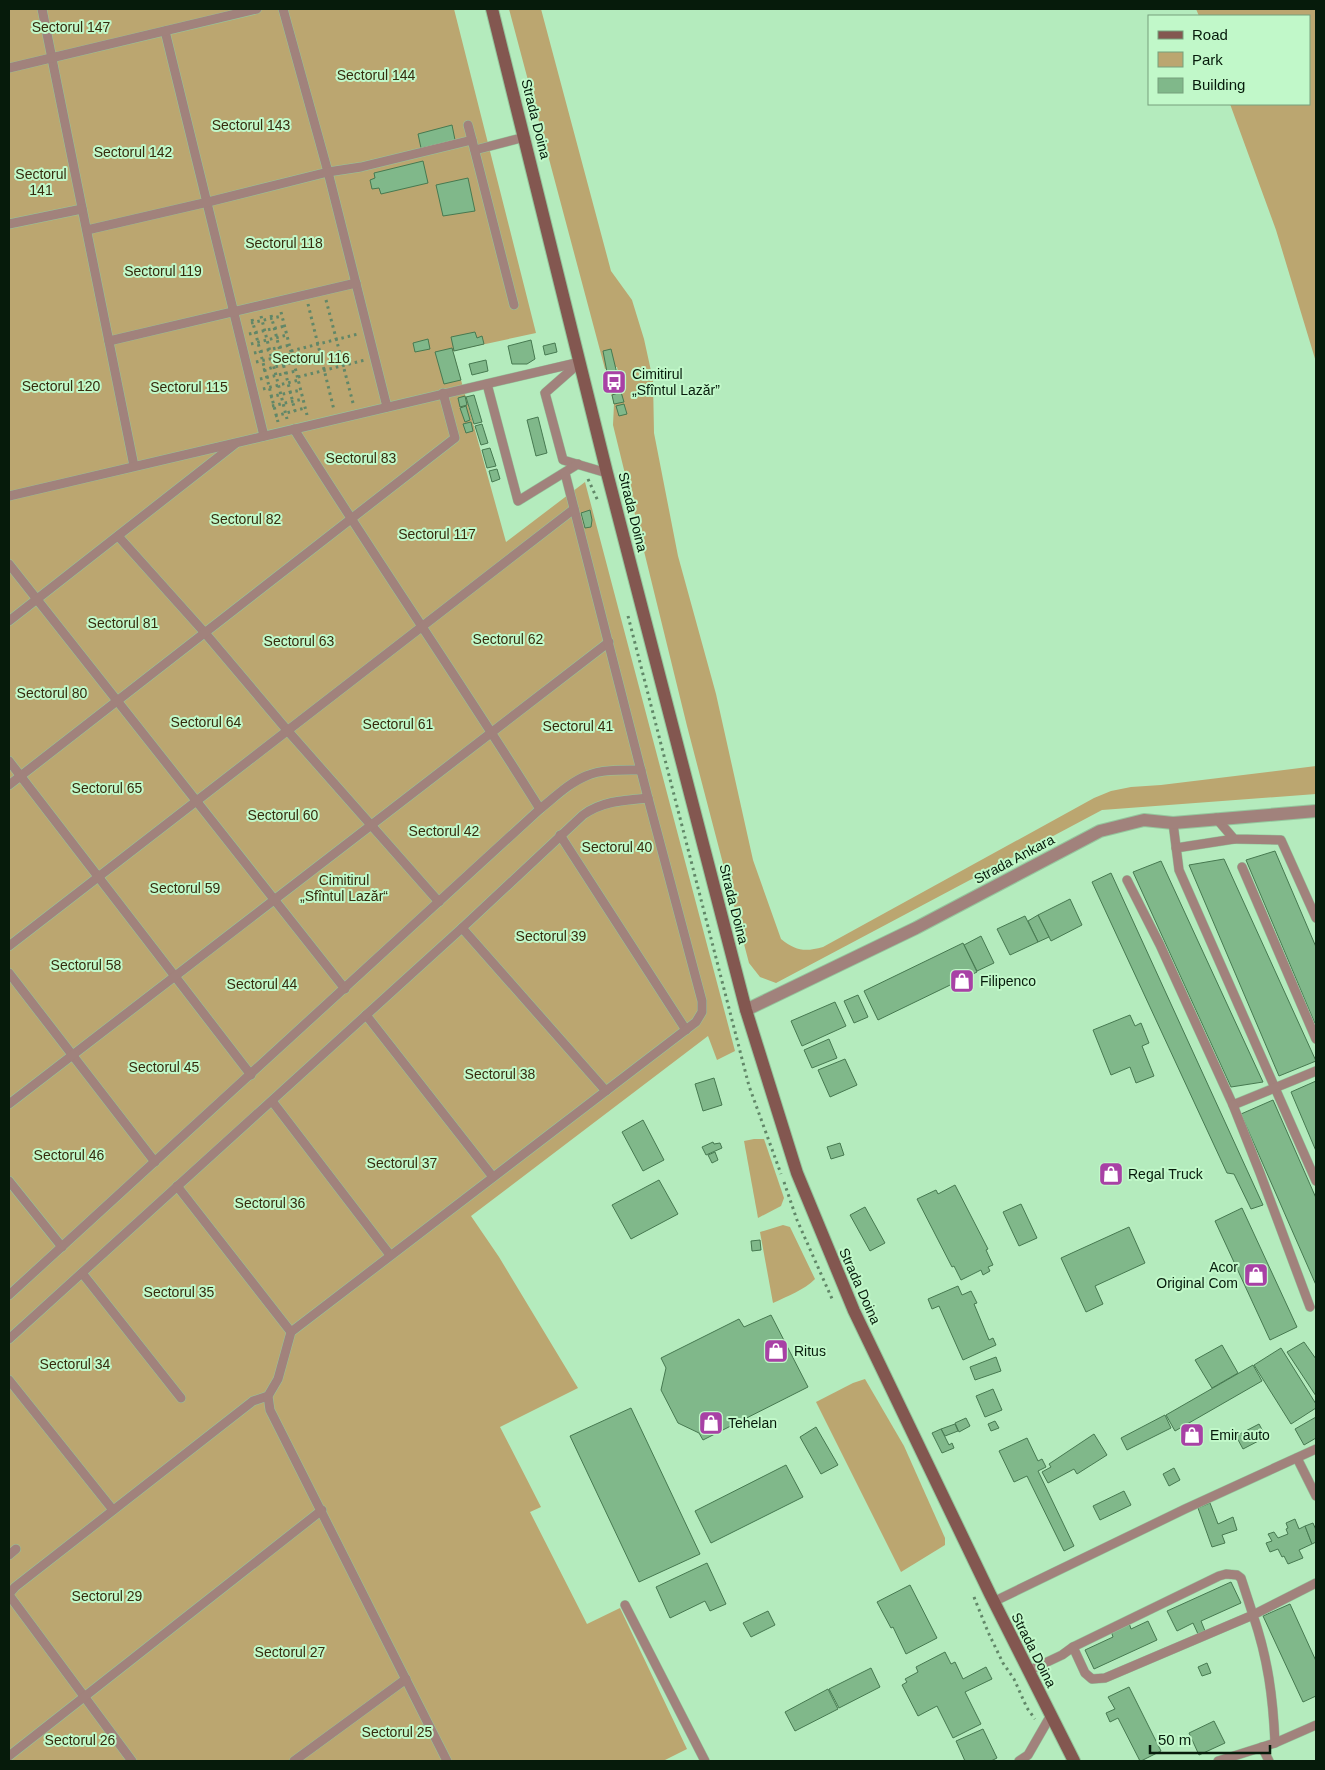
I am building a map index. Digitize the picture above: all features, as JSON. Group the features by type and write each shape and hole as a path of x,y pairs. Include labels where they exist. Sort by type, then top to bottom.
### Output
{"main road":[{"name":"Strada Doina","path":"492,9 607,472 746,1010 797,1173 854,1311 994,1602 1074,1761"}],"street":[{"name":"Strada Ankara","path":"746,1010 916,928 1100,831 1144,820 1173,823 1316,811"}],"lane":[{"path":"42,9 134,466"},
{"path":"9,68 257,9"},
{"path":"283,9 328,172 387,407"},
{"path":"165,31 264,436"},
{"path":"468,125 514,305"},
{"path":"475,150 525,137"},
{"path":"87,230 328,172 361,167 472,140"},
{"path":"9,224 82,209"},
{"path":"109,342 356,283"},
{"path":"9,496 264,436 291,426 387,407 580,362"},
{"path":"580,362 545,393 563,460 607,472"},
{"path":"487,384 518,501 578,464"},
{"path":"9,785 455,438 443,393"},
{"path":"291,426 492,732 540,809"},
{"path":"9,621 238,441"},
{"path":"447,1761 270,1410 268,1396 278,1379 291,1332 686,1030 700,1017 703,1006 565,472"},
{"path":"9,946 574,508"},
{"path":"118,536 439,902"},
{"path":"9,564 345,989"},
{"path":"9,1104 609,642"},
{"path":"9,762 251,1075"},
{"path":"9,1295 565,788 586,776 608,771 641,770"},
{"path":"9,1340 462,928 560,835 592,809 619,801 648,798"},
{"path":"1216,818 1234,839"},
{"path":"1173,823 1179,870 1316,1180"},
{"path":"560,835 686,1030"},
{"path":"1176,848 1234,839 1280,840 1316,918"},
{"path":"1242,867 1316,1039"},
{"path":"1127,880 1160,945 1233,1105 1310,1307"},
{"path":"462,928 606,1091"},
{"path":"9,973 155,1162"},
{"path":"366,1015 494,1177"},
{"path":"1233,1105 1316,1071"},
{"path":"272,1101 390,1255"},
{"path":"9,1181 62,1247"},
{"path":"177,1186 291,1332"},
{"path":"82,1272 181,1398"},
{"path":"9,1380 113,1510"},
{"path":"132,1761 9,1595 15,1587 253,1401 268,1396"},
{"path":"994,1602 1185,1508 1316,1449"},
{"path":"1297,1458 1316,1496"},
{"path":"9,1756 322,1510"},
{"path":"1028,1671 1219,1576 1226,1574 1237,1575 1241,1578 1260,1636 1270,1678 1273,1696 1275,1743"},
{"path":"1073,1647 1085,1674 1092,1679 1098,1679 1190,1643 1253,1615 1316,1583"},
{"path":"624,1605 705,1761"},
{"path":"294,1761 406,1679"},
{"path":"1019,1761 1028,1756 1051,1715"},
{"path":"1218,1761 1275,1743 1316,1725"},
{"path":"1262,1747 1269,1761"}],"path":[{"path":"326,297 353,406"},
{"path":"307,301 335,411"},
{"path":"280,308 308,418"},
{"path":"269,309 295,411"},
{"path":"260,312 283,404 291,426"},
{"path":"251,314 278,425"},
{"path":"244,325 282,316"},
{"path":"246,335 285,326"},
{"path":"253,363 363,333"},
{"path":"248,344 287,335"},
{"path":"251,354 290,345"},
{"path":"260,390 288,383 324,370 370,359"},
{"path":"255,372 294,362"},
{"path":"257,380 296,371"},
{"path":"262,399 301,390"},
{"path":"264,408 303,399"},
{"path":"267,418 306,408"}],"green space":[{"name":"Cimitirul „Sfîntul Lazăr“","path":"9,9 454,9 536,333 453,351 506,542 585,482 735,1051 717,1060 708,1036 471,1216 499,1257 578,1388 500,1427 541,1507 530,1512 587,1624 620,1608 687,1749 663,1761 9,1761"},
{"path":"509,9 541,9 611,271 632,300 644,339 653,380 654,433 678,556 716,694 753,860 781,939 791,946 801,949 811,950 823,947 1094,798 1111,791 1131,787 1316,766 1316,794 1102,810 776,983 760,977 749,963 687,726 613,425 614,404 611,393 622,391 617,367 605,369"},
{"path":"1196,9 1316,9 1316,362 1276,230 1230,105 1310,105 1310,15 1199,15"},
{"path":"764,1139 784,1198 781,1206 758,1218 744,1141"},
{"path":"783,1225 790,1227 815,1279 801,1290 773,1303 760,1232"},
{"path":"865,1379 904,1446 945,1538 945,1545 901,1572 816,1402"}],"building":[{"path":"452,125 455,140 421,148 418,134"},
{"path":"423,161 428,183 381,194 379,188 372,189 370,180 375,178 374,173"},
{"path":"468,178 475,211 443,216 436,185"},
{"path":"475,332 477,338 482,336 484,344 454,351 451,337"},
{"path":"428,339 430,349 415,352 413,343"},
{"path":"531,340 535,359 527,364 512,364 508,346"},
{"path":"555,343 557,352 545,355 543,346"},
{"path":"452,348 461,380 444,384 435,352"},
{"path":"611,349 621,390 611,393 603,351"},
{"path":"486,360 488,371 472,375 469,364"},
{"path":"621,392 624,402 614,404 612,395"},
{"path":"474,395 482,422 474,424 466,397"},
{"path":"465,396 467,405 460,407 458,398"},
{"path":"624,404 627,414 619,416 616,406"},
{"path":"466,406 470,420 465,422 460,408"},
{"path":"538,417 547,453 536,456 527,420"},
{"path":"471,422 473,431 466,433 463,424"},
{"path":"482,424 488,443 481,445 475,426"},
{"path":"490,448 496,466 487,468 482,450"},
{"path":"497,469 500,479 492,482 489,471"},
{"path":"590,510 591,527 585,528 581,513"},
{"path":"1275,851 1316,947 1316,1026 1246,860"},
{"path":"1224,859 1316,1061 1279,1076 1189,865"},
{"path":"1161,861 1263,1082 1231,1087 1133,872"},
{"path":"1111,873 1263,1205 1251,1209 1234,1174 1227,1173 1092,882"},
{"path":"1070,899 1082,925 1051,941 1038,915"},
{"path":"1038,915 1049,937 1038,942 1028,921"},
{"path":"1025,916 1038,942 1010,955 997,929"},
{"path":"981,936 994,963 977,971 964,945"},
{"path":"963,943 977,972 878,1020 864,991"},
{"path":"858,995 868,1017 854,1023 844,1001"},
{"path":"835,1002 846,1026 802,1046 791,1021"},
{"path":"1130,1015 1135,1026 1141,1023 1149,1043 1142,1046 1154,1076 1136,1083 1130,1067 1111,1075 1093,1030"},
{"path":"829,1039 837,1058 812,1068 804,1050"},
{"path":"845,1059 857,1085 830,1097 818,1070"},
{"path":"714,1078 722,1105 703,1111 695,1084"},
{"path":"1316,1081 1316,1151 1291,1092"},
{"path":"1273,1100 1316,1198 1316,1285 1241,1114"},
{"path":"643,1120 664,1160 643,1171 622,1132"},
{"path":"713,1142 714,1144 720,1143 722,1148 706,1155 702,1147"},
{"path":"840,1143 844,1155 831,1159 827,1147"},
{"path":"715,1152 718,1160 712,1163 708,1155"},
{"path":"659,1180 678,1214 631,1239 612,1205"},
{"path":"955,1185 988,1249 986,1250 993,1265 988,1267 990,1271 983,1275 981,1270 961,1280 954,1266 952,1267 917,1199 936,1190 938,1194"},
{"path":"1021,1204 1037,1238 1019,1246 1003,1212"},
{"path":"865,1207 885,1243 870,1251 850,1215"},
{"path":"1242,1208 1297,1327 1270,1340 1215,1221"},
{"path":"1129,1227 1145,1263 1095,1286 1103,1304 1086,1312 1061,1258"},
{"path":"760,1240 761,1250 752,1251 751,1241"},
{"path":"958,1286 962,1295 971,1291 977,1303 974,1304 989,1340 993,1338 996,1345 963,1360 939,1306 932,1309 928,1299"},
{"path":"771,1315 808,1387 703,1440 699,1433 678,1423 661,1390 666,1368 661,1358 739,1319 744,1327"},
{"path":"1304,1342 1316,1359 1316,1396 1287,1352"},
{"path":"1222,1345 1238,1373 1212,1388 1195,1360"},
{"path":"1281,1348 1316,1404 1316,1408 1291,1424 1254,1365"},
{"path":"996,1357 1001,1371 975,1380 970,1367"},
{"path":"1253,1365 1262,1381 1175,1431 1166,1415"},
{"path":"993,1389 1002,1410 985,1417 976,1396"},
{"path":"631,1408 700,1554 639,1582 570,1436"},
{"path":"1165,1415 1171,1428 1127,1450 1121,1438"},
{"path":"1316,1417 1316,1438 1304,1445 1295,1429"},
{"path":"966,1418 970,1426 959,1432 955,1423"},
{"path":"995,1421 999,1428 991,1431 988,1424"},
{"path":"955,1424 958,1431 945,1436 941,1429"},
{"path":"1259,1424 1266,1437 1243,1449 1236,1436"},
{"path":"816,1427 838,1465 821,1474 800,1437"},
{"path":"941,1429 949,1445 952,1443 954,1448 942,1453 932,1433"},
{"path":"1094,1434 1107,1455 1077,1474 1074,1469 1048,1483 1042,1472 1051,1467 1049,1464"},
{"path":"1027,1438 1038,1461 1042,1459 1046,1467 1038,1471 1074,1546 1064,1551 1027,1476 1014,1482 999,1451"},
{"path":"786,1465 803,1497 711,1543 695,1511"},
{"path":"1174,1468 1180,1480 1169,1486 1163,1474"},
{"path":"1124,1491 1131,1505 1100,1520 1093,1506"},
{"path":"1210,1503 1218,1524 1233,1517 1237,1530 1222,1535 1225,1543 1212,1547 1198,1508"},
{"path":"1295,1519 1299,1529 1305,1526 1312,1544 1299,1550 1303,1558 1288,1564 1278,1549 1270,1552 1266,1543 1272,1541 1268,1534 1274,1532 1278,1538 1288,1534 1286,1523"},
{"path":"1313,1523 1316,1530 1316,1542 1312,1544 1305,1526"},
{"path":"707,1563 726,1604 710,1611 705,1601 670,1618 656,1587"},
{"path":"1231,1582 1241,1603 1201,1621 1205,1631 1198,1634 1193,1623 1177,1631 1167,1611"},
{"path":"910,1585 937,1638 906,1654 893,1627 891,1628 877,1602"},
{"path":"1290,1604 1316,1661 1316,1696 1303,1702 1263,1616"},
{"path":"768,1611 775,1625 751,1637 743,1623"},
{"path":"1148,1621 1157,1640 1094,1669 1085,1650 1113,1637 1111,1631 1129,1623 1131,1629"},
{"path":"945,1652 951,1664 955,1662 963,1679 986,1667 992,1679 965,1692 981,1724 953,1738 937,1706 918,1716 902,1685 907,1682 905,1679 918,1672 916,1667"},
{"path":"1207,1663 1211,1673 1202,1676 1198,1667"},
{"path":"871,1668 880,1687 839,1708 829,1689"},
{"path":"1129,1687 1161,1751 1141,1761 1118,1718 1110,1722 1106,1713 1115,1709 1108,1697"},
{"path":"828,1689 838,1709 795,1731 785,1712"},
{"path":"1214,1721 1225,1743 1199,1755 1189,1733"},
{"path":"983,1729 997,1758 991,1761 965,1761 956,1741"}],"place":[{"name":"Cimitirul „Sfîntul Lazăr”","path":"614,382"},
{"name":"Filipenco","path":"962,981"},
{"name":"Regal Truck","path":"1111,1174"},
{"name":"Acor Original Com","path":"1256,1275"},
{"name":"Ritus","path":"776,1351"},
{"name":"Tehelan","path":"711,1423"},
{"name":"Emir auto","path":"1192,1435"}],"park label":[{"name":"Sectorul 147","path":"71,27"},
{"name":"Sectorul 144","path":"376,75"},
{"name":"Sectorul 143","path":"251,125"},
{"name":"Sectorul 142","path":"133,152"},
{"name":"Sectorul 141","path":"41,182"},
{"name":"Sectorul 118","path":"284,243"},
{"name":"Sectorul 119","path":"163,271"},
{"name":"Sectorul 116","path":"311,358"},
{"name":"Sectorul 120","path":"61,386"},
{"name":"Sectorul 115","path":"189,387"},
{"name":"Sectorul 83","path":"361,458"},
{"name":"Sectorul 82","path":"246,519"},
{"name":"Sectorul 117","path":"437,534"},
{"name":"Sectorul 81","path":"123,623"},
{"name":"Sectorul 62","path":"508,639"},
{"name":"Sectorul 63","path":"299,641"},
{"name":"Sectorul 80","path":"52,693"},
{"name":"Sectorul 64","path":"206,722"},
{"name":"Sectorul 61","path":"398,724"},
{"name":"Sectorul 41","path":"578,726"},
{"name":"Sectorul 65","path":"107,788"},
{"name":"Sectorul 60","path":"283,815"},
{"name":"Sectorul 42","path":"444,831"},
{"name":"Sectorul 40","path":"617,847"},
{"name":"Sectorul 59","path":"185,888"},
{"name":"Sectorul 39","path":"551,936"},
{"name":"Sectorul 58","path":"86,965"},
{"name":"Sectorul 44","path":"262,984"},
{"name":"Sectorul 45","path":"164,1067"},
{"name":"Sectorul 38","path":"500,1074"},
{"name":"Sectorul 46","path":"69,1155"},
{"name":"Sectorul 37","path":"402,1163"},
{"name":"Sectorul 36","path":"270,1203"},
{"name":"Sectorul 35","path":"179,1292"},
{"name":"Sectorul 34","path":"75,1364"},
{"name":"Sectorul 29","path":"107,1596"},
{"name":"Sectorul 27","path":"290,1652"},
{"name":"Sectorul 25","path":"397,1732"},
{"name":"Sectorul 26","path":"80,1740"}]}
